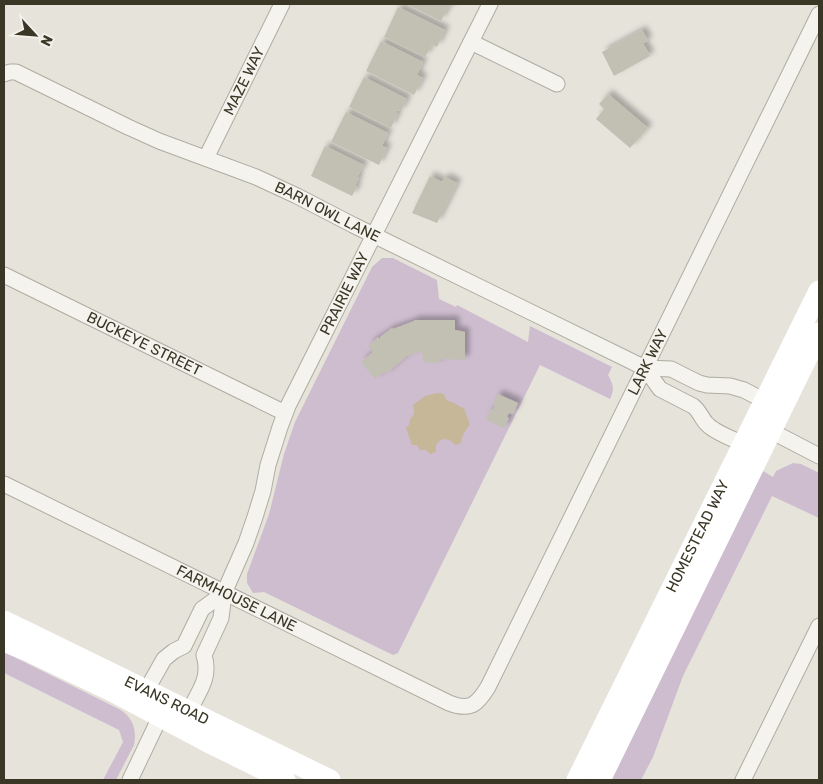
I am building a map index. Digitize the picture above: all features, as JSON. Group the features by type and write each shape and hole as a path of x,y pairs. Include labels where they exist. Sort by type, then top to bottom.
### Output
{"street":[{"name":"MAZE WAY","path":"206,158 282,4"},
{"name":"PRAIRIE WAY","path":"189,711 204,682 207,672 204,655 221,618 224,593 246,543 285,413 373,234 490,4"},
{"name":"LARK WAY","path":"470,706 482,697 488,687 819,14"},
{"path":"471,42 558,84"},
{"name":"BARN OWL LANE","path":"4,74 16,72 159,141 256,177 298,196 644,368 670,369 699,383 708,386 730,386 744,390 765,401"},
{"name":"BUCKEYE STREET","path":"4,275 285,413"},
{"name":"HOMESTEAD WAY","path":"577,780 819,291"},
{"name":"HOMESTEAD WAY","path":"600,780 819,333"},
{"name":"BARN OWL LANE","path":"644,368 660,389 697,409 706,424 711,428 744,444"},
{"path":"697,409 708,386"},
{"path":"765,401 771,431"},
{"path":"744,444 771,431"},
{"path":"771,431 819,456"},
{"name":"FARMHOUSE LANE","path":"4,484 449,703 458,707 470,706"},
{"path":"160,717 146,691 164,659 184,646 202,609 224,593"},
{"name":"EVANS ROAD","path":"4,621 330,780"},
{"path":"743,780 813,656 819,626"},
{"name":"EVANS ROAD","path":"4,641 112,691 285,780"},
{"path":"184,646 204,655"},
{"path":"160,717 189,711"},
{"path":"130,780 160,717"}],"shaded area":[{"path":"382,258 393,258 437,280 439,299 456,307 457,305 528,342 530,326 612,367 608,375 613,389 610,399 540,365 398,653 393,655 264,592 253,593 247,583 247,574 269,514 284,454 295,422 372,267"},
{"path":"437,393 444,394 447,400 464,408 470,425 464,433 461,443 455,445 450,440 444,439 437,444 436,452 430,454 426,450 420,450 417,445 412,445 406,428 414,414 413,405 425,396"},
{"path":"793,463 801,464 819,473 819,518 772,496 683,676 653,757 641,780 610,780 763,471 773,477 776,471"},
{"path":"4,652 119,709 128,716 133,724 135,734 134,745 116,780 103,780 123,742 119,730 4,673"}],"building":[{"path":"406,4 451,4 441,21"},
{"path":"398,7 445,30 437,47 432,45 425,57 384,37"},
{"path":"642,30 648,41 643,43 650,56 614,76 602,52"},
{"path":"381,41 423,62 417,75 423,78 414,95 366,71"},
{"path":"364,77 407,99 401,111 397,110 396,113 398,113 391,128 349,107"},
{"path":"608,94 648,128 630,148 596,119 604,109 599,104"},
{"path":"346,112 388,133 382,146 387,148 379,165 331,142"},
{"path":"325,146 364,165 357,177 359,178 355,186 357,187 352,196 311,176"},
{"path":"430,176 442,182 445,177 457,183 437,223 412,213"},
{"path":"414,320 455,320 455,330 465,332 465,360 441,359 440,363 423,362 422,351 407,356 386,374 384,372 375,379 361,362 373,352 368,346 378,337 380,339 392,328"},
{"path":"498,394 518,403 513,414 509,413 507,417 509,418 504,428 486,420 491,409 493,410 495,405 493,404"}]}
